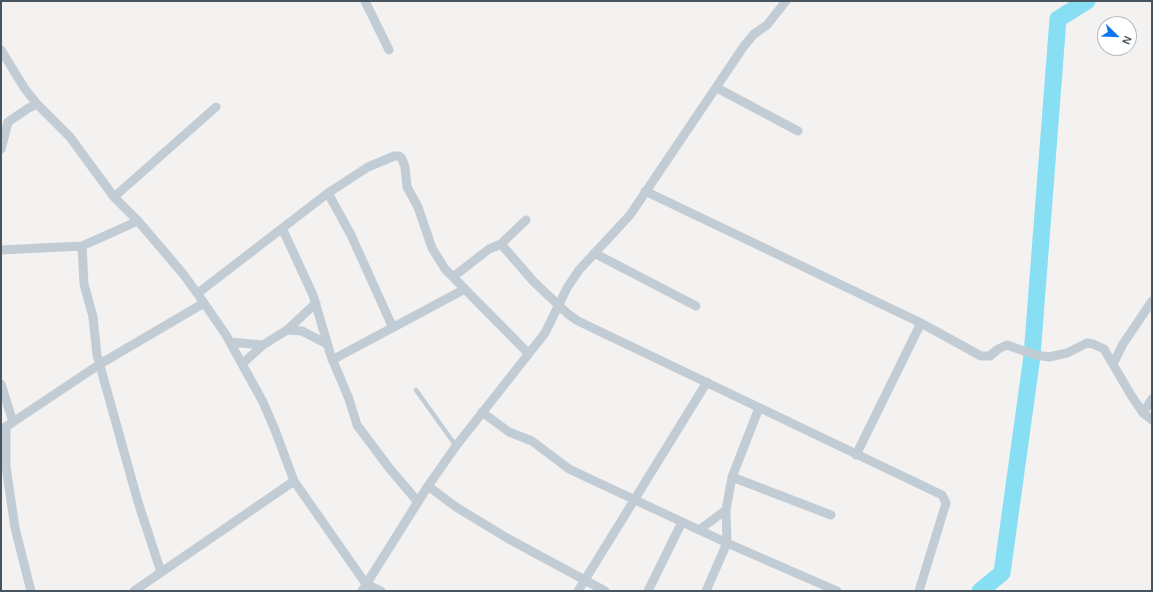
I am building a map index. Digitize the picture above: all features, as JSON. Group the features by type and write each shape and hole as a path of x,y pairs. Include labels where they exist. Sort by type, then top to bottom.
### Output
{"street":[{"path":"365,1 389,50"},
{"path":"364,588 428,486 456,446 528,352 545,333 568,288 594,253 630,215 744,46 754,34 767,24 786,1"},
{"path":"1,50 21,83 37,104 70,138 114,196 138,221 198,293 230,342 242,364 275,430 294,481 364,588 381,591"},
{"path":"717,88 798,131"},
{"path":"1,150 8,122 37,104"},
{"path":"114,196 216,107"},
{"path":"198,293 328,193 368,167 394,156 399,156 405,167 407,187 418,207 432,248 445,269 528,352"},
{"path":"645,191 922,323 976,354 986,357 990,356 1002,346 1007,345 1036,355 1049,357 1066,353 1087,343 1093,344 1104,349 1143,413 1152,420"},
{"path":"328,193 351,235 393,328"},
{"path":"453,277 489,249 501,244 526,220"},
{"path":"1,250 82,246 138,221"},
{"path":"282,228 316,303 332,360 349,399 357,425 390,469 418,502"},
{"path":"501,244 534,282 568,314 578,321 934,491 945,498 946,503 919,591"},
{"path":"82,246 84,284 93,317 96,355 100,364 138,502 161,572"},
{"path":"594,253 696,306"},
{"path":"332,360 465,290"},
{"path":"1113,364 1123,344 1152,301"},
{"path":"7,426 100,364 204,303"},
{"path":"242,364 263,345 287,330 316,303"},
{"path":"856,455 922,323"},
{"path":"287,330 302,331 327,344"},
{"path":"230,342 263,345"},
{"path":"1104,349 1123,344"},
{"path":"578,591 635,501 707,382"},
{"path":"1,384 7,426 3,447 16,528 31,591"},
{"path":"1143,413 1152,399"},
{"path":"706,591 727,543 726,510 732,477 759,408"},
{"path":"482,412 509,432 532,442 569,469 727,543 837,591"},
{"path":"732,477 831,515"},
{"path":"134,591 294,481"},
{"path":"428,486 456,507 507,538 605,591"},
{"path":"699,530 726,510"},
{"path":"648,591 682,522"}],"lane":[{"path":"416,390 456,446"}],"waterway":[{"path":"980,591 1002,573 1032,356 1058,19 1087,1"}]}
